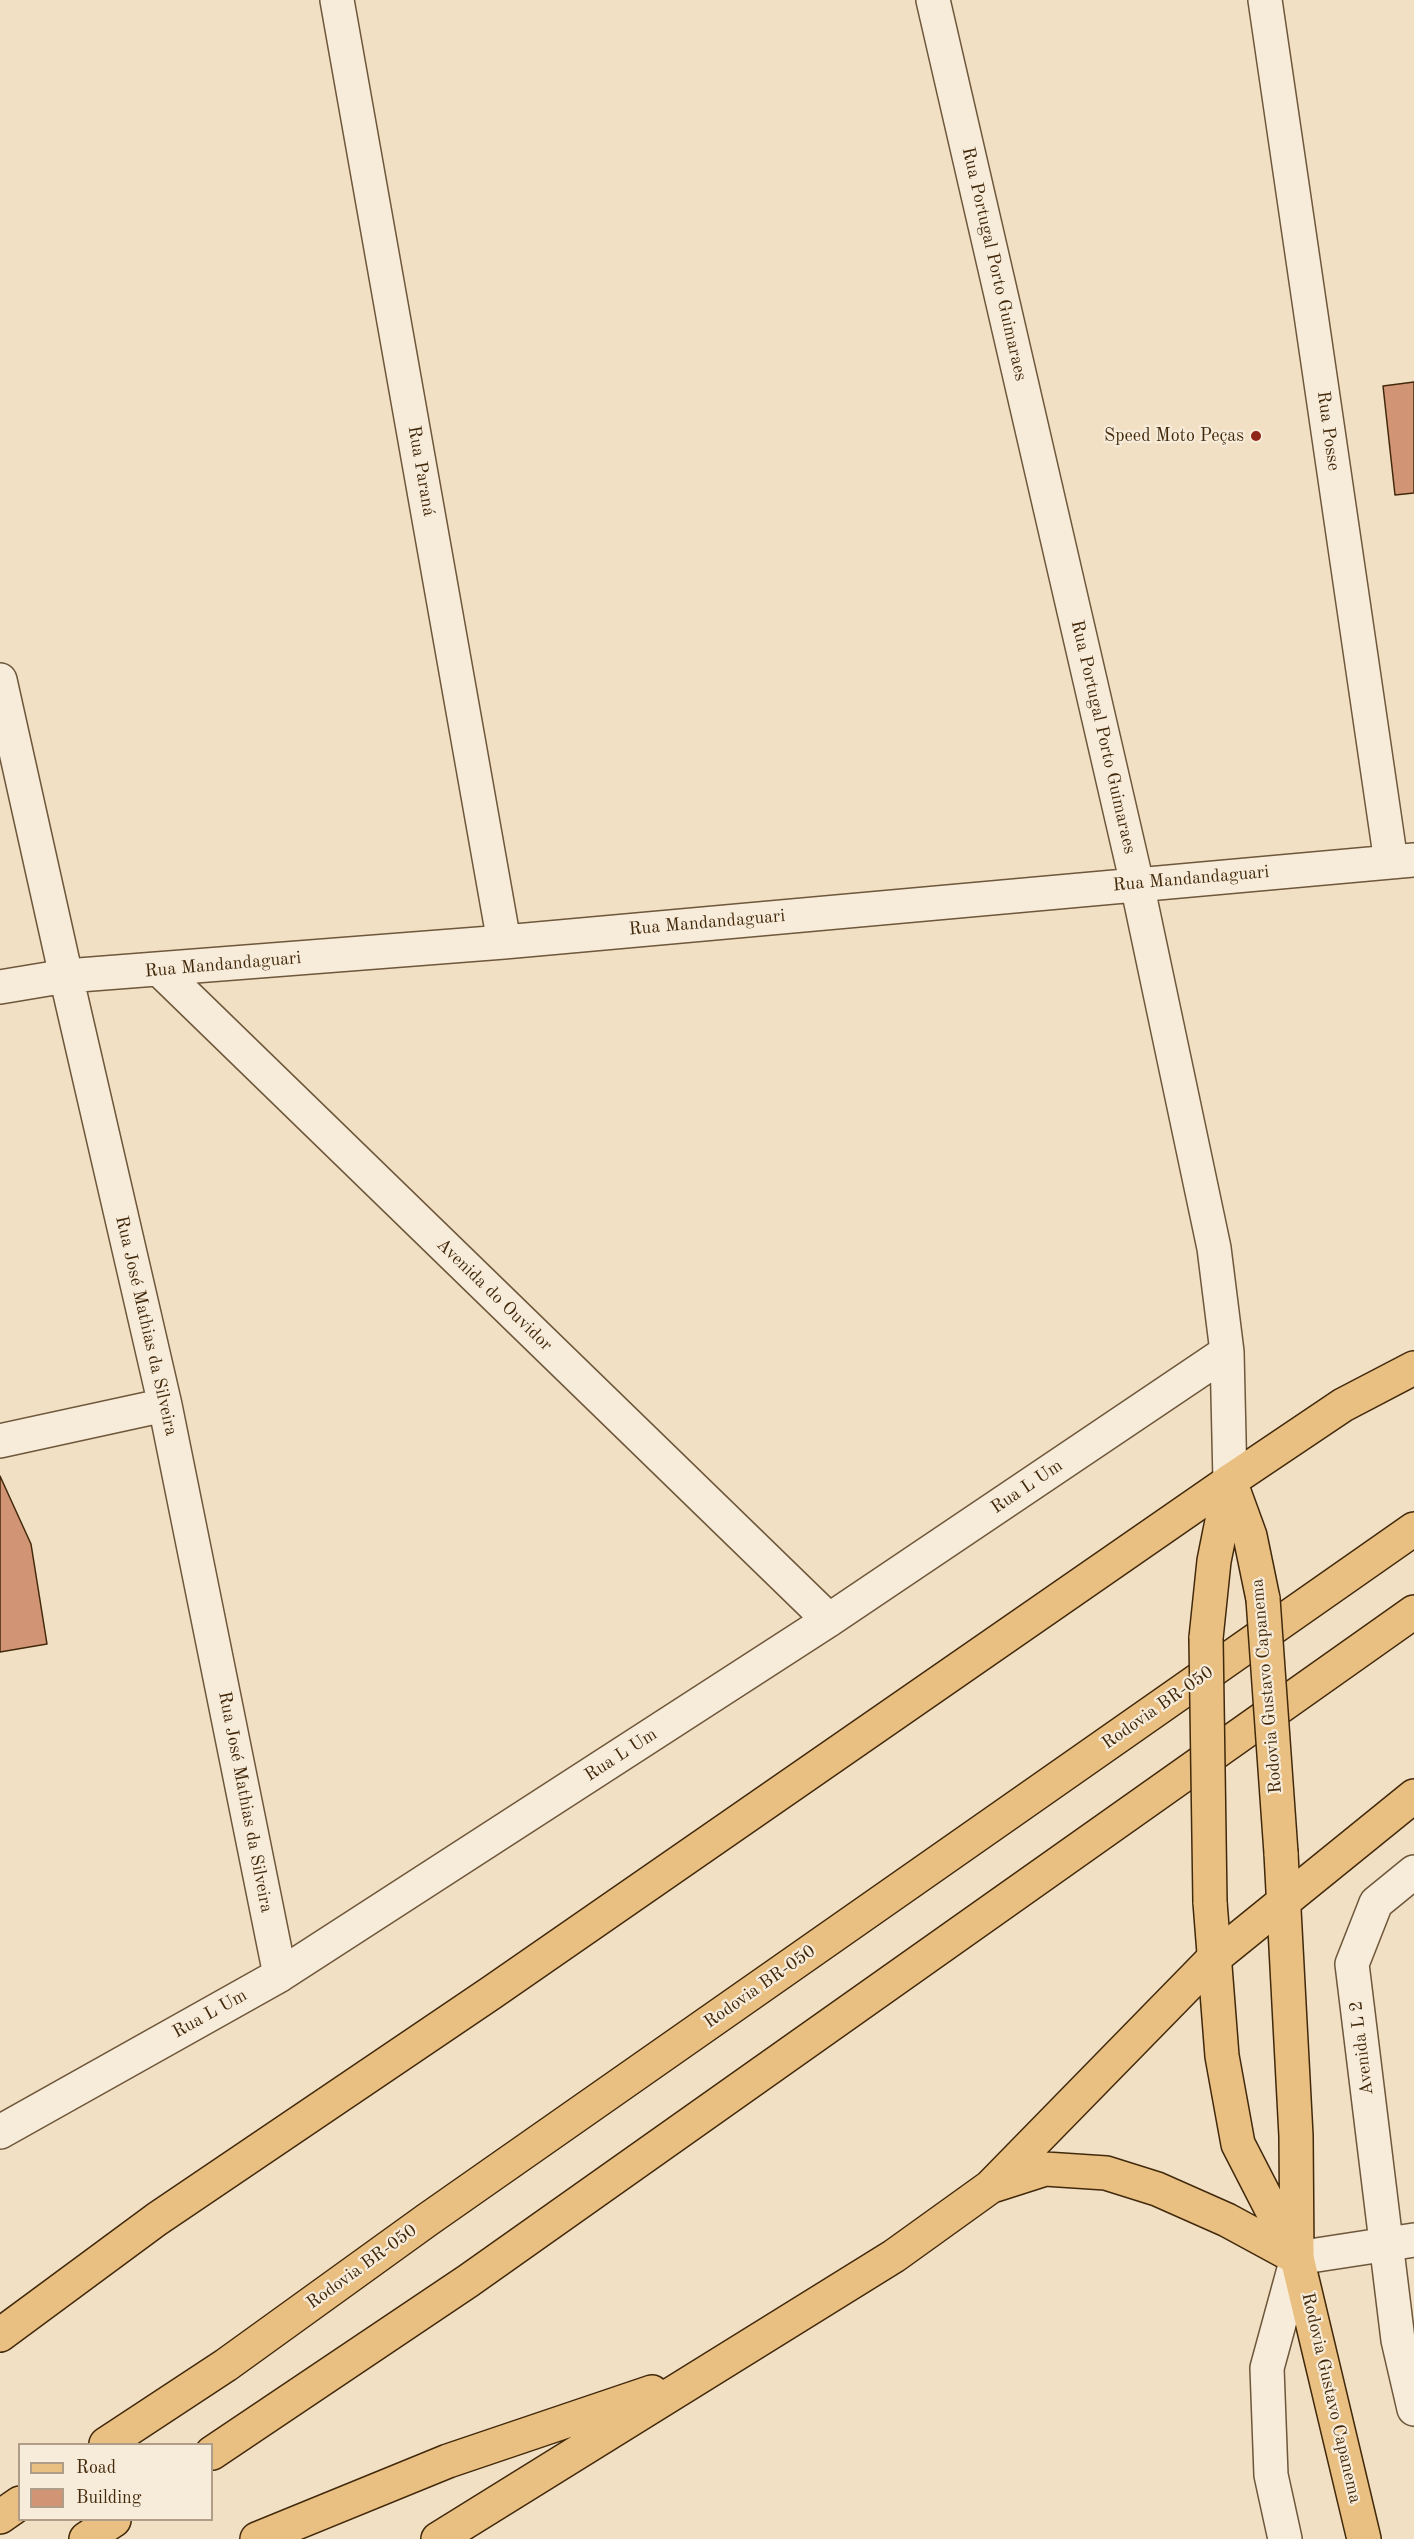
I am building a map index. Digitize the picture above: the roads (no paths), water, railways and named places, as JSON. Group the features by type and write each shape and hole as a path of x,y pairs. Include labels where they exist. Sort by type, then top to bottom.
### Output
{"main road":[{"path":"0,2335 158,2219 491,1993 1230,1481 1342,1405 1414,1368"},
{"name":"Rodovia Gustavo Capanema","path":"1230,1481 1250,1536 1263,1599 1281,1853 1296,2136 1297,2258 1364,2539"},
{"name":"Rodovia Gustavo Capanema","path":"1230,1481 1214,1561 1206,1638 1213,1959 1222,2056 1238,2144 1297,2258"},
{"name":"Rodovia BR-050","path":"109,2443 225,2366 427,2220 1414,1529"},
{"path":"213,2452 468,2281 1414,1612"},
{"path":"438,2539 894,2256 990,2187 1213,1959 1414,1796"},
{"path":"990,2187 1045,2169 1106,2173 1156,2189 1227,2220 1297,2258"},
{"path":"257,2539 448,2461 705,2374"},
{"path":"0,2517 18,2504"},
{"path":"86,2539 113,2521"}],"street":[{"name":"Rua Paraná","path":"337,0 504,942"},
{"name":"Rua Portugal Porto Guimaraes","path":"933,0 1137,884 1214,1248 1227,1352 1230,1481"},
{"name":"Rua Posse","path":"1264,0 1403,861"},
{"name":"Rua José Mathias da Silveira","path":"0,680 165,1405 280,1975"},
{"name":"Rua Mandandaguari","path":"0,987 66,976 504,942 1403,861"},
{"name":"Avenida do Ouvidor","path":"160,970 829,1620"},
{"name":"Rua L Um","path":"0,2132 280,1975 829,1620 1227,1352"},
{"path":"0,1441 165,1405"},
{"name":"Avenida L 2","path":"1414,1872 1376,1904 1352,1964 1399,2242 1398,2340 1414,2409"},
{"path":"1286,2539 1271,2475 1267,2368 1297,2258 1399,2242"}],"place":[{"name":"Speed Moto Peças","path":"1256,436"}]}
